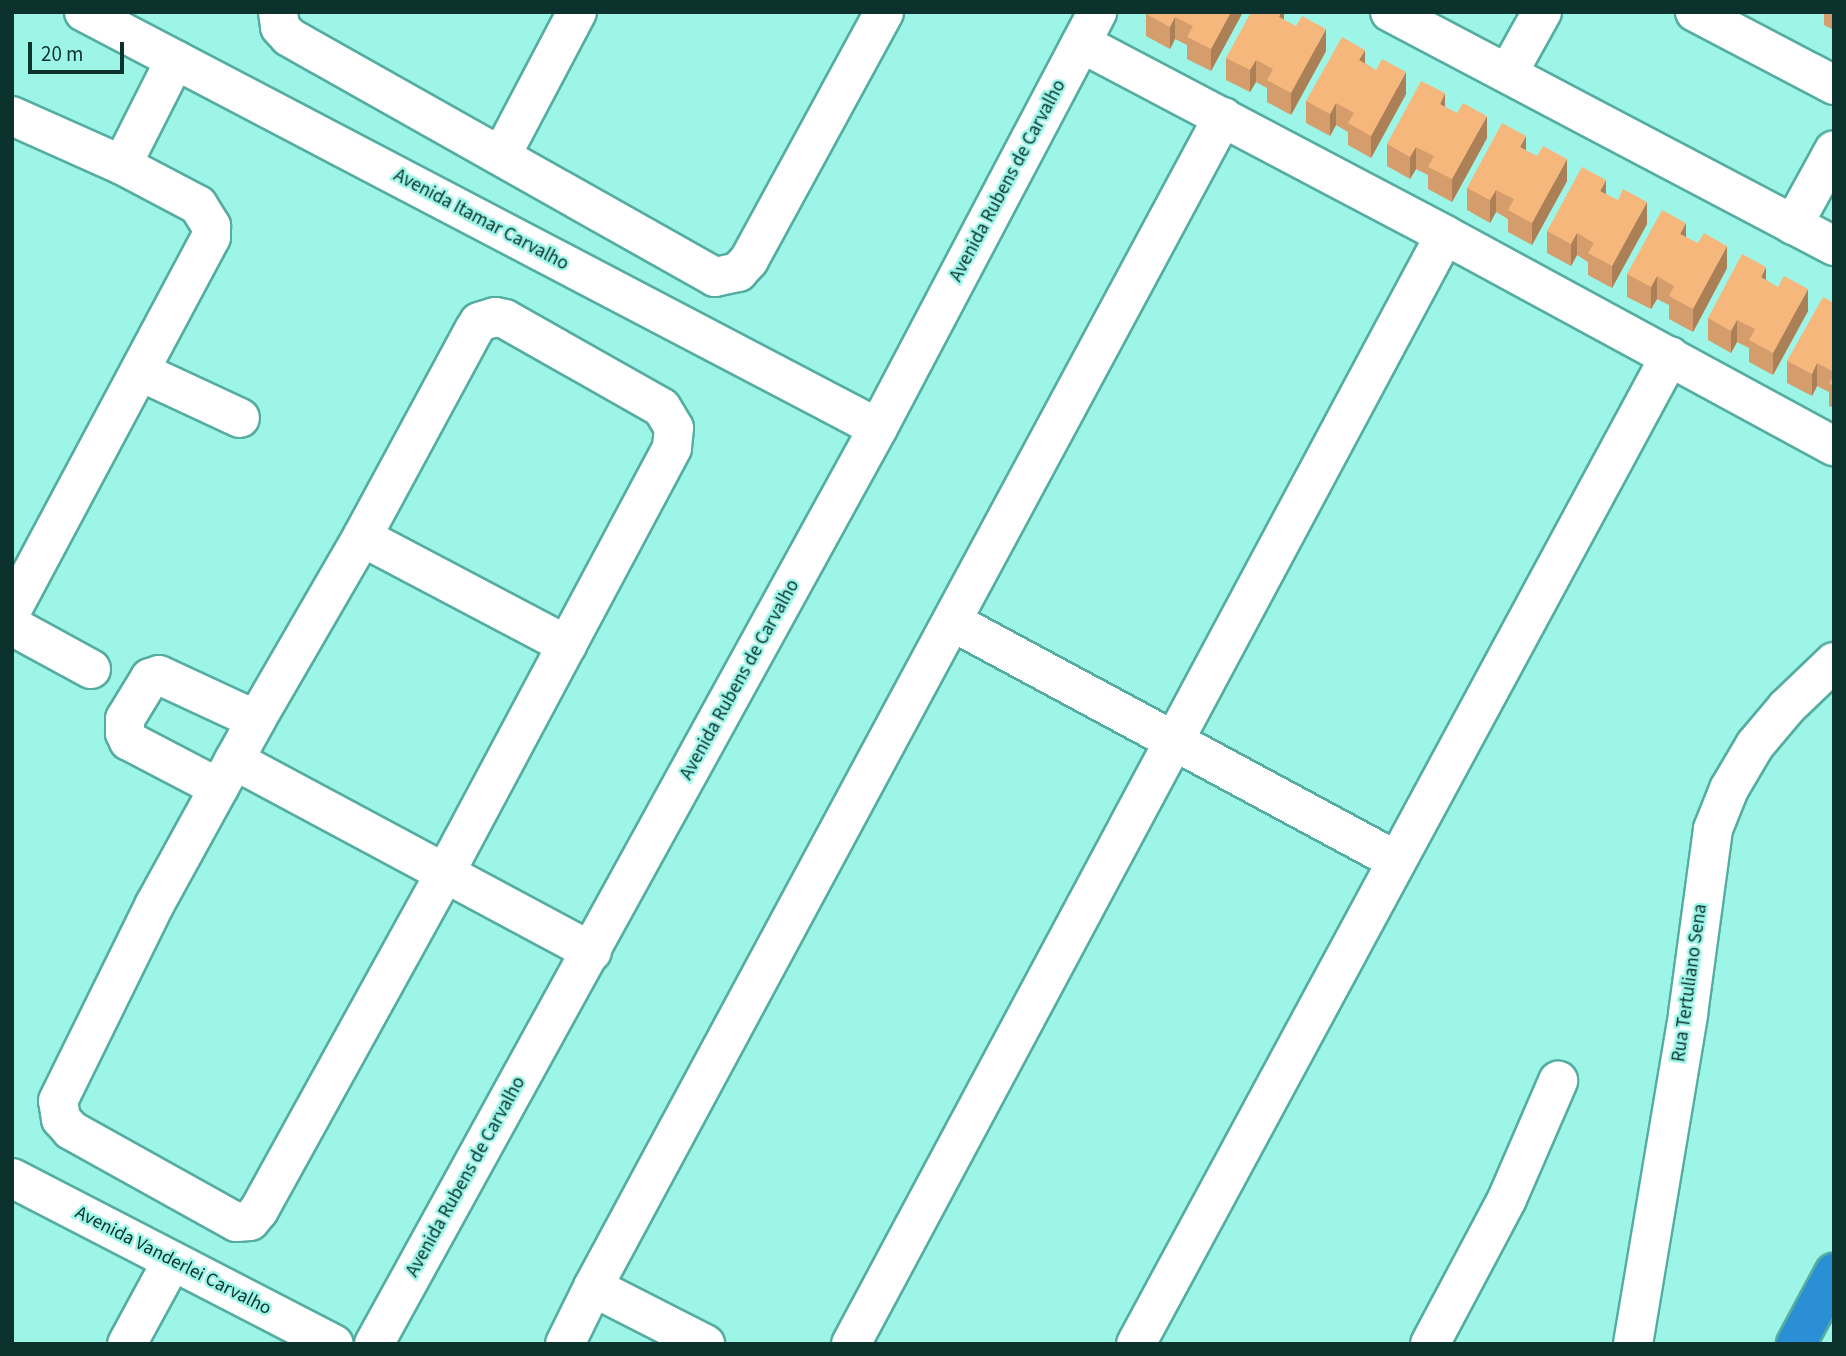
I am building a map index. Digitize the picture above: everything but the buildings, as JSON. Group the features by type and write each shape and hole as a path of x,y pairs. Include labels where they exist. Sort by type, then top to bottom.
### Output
{"highway":[{"path":"1796,1344 1834,1273"}],"street":[{"name":"Avenida Itamar Carvalho","path":"84,12 878,428"},
{"path":"278,12 280,27 289,37 715,277 727,277 738,272 758,246 884,12"},
{"path":"501,156 578,12"},
{"path":"1390,12 1834,246"},
{"path":"1508,73 1542,12"},
{"path":"1695,12 1834,85"},
{"path":"1089,28 1223,117 1834,446"},
{"name":"Avenida Rubens de Carvalho","path":"374,1344 878,428 1089,28"},
{"path":"122,165 175,60"},
{"path":"12,116 122,165 198,205 211,226 211,237 141,372 12,609"},
{"path":"565,1344 593,1287 1223,117"},
{"path":"1793,225 1834,150"},
{"path":"851,1344 1445,235"},
{"path":"486,318 505,319 662,408 674,428 672,448 444,875 259,1210 250,1221 236,1222 71,1130 61,1119 58,1107 61,1092 149,916 256,720 362,537 474,330 486,318"},
{"path":"1136,1344 1670,356"},
{"path":"141,372 240,418"},
{"path":"362,537 567,645"},
{"path":"953,622 1397,861"},
{"path":"12,626 90,669"},
{"name":"Rua Tertuliano Sena","path":"1633,1344 1688,1014 1713,829 1729,789 1755,745 1787,707 1834,662"},
{"path":"256,720 159,674 150,678 125,719 125,733 129,741 226,774 444,875 592,952"},
{"path":"1430,1344 1507,1199 1558,1081"},
{"name":"Avenida Vanderlei Carvalho","path":"12,1178 334,1344"},
{"path":"127,1344 172,1261"},
{"path":"593,1287 705,1344"}]}
